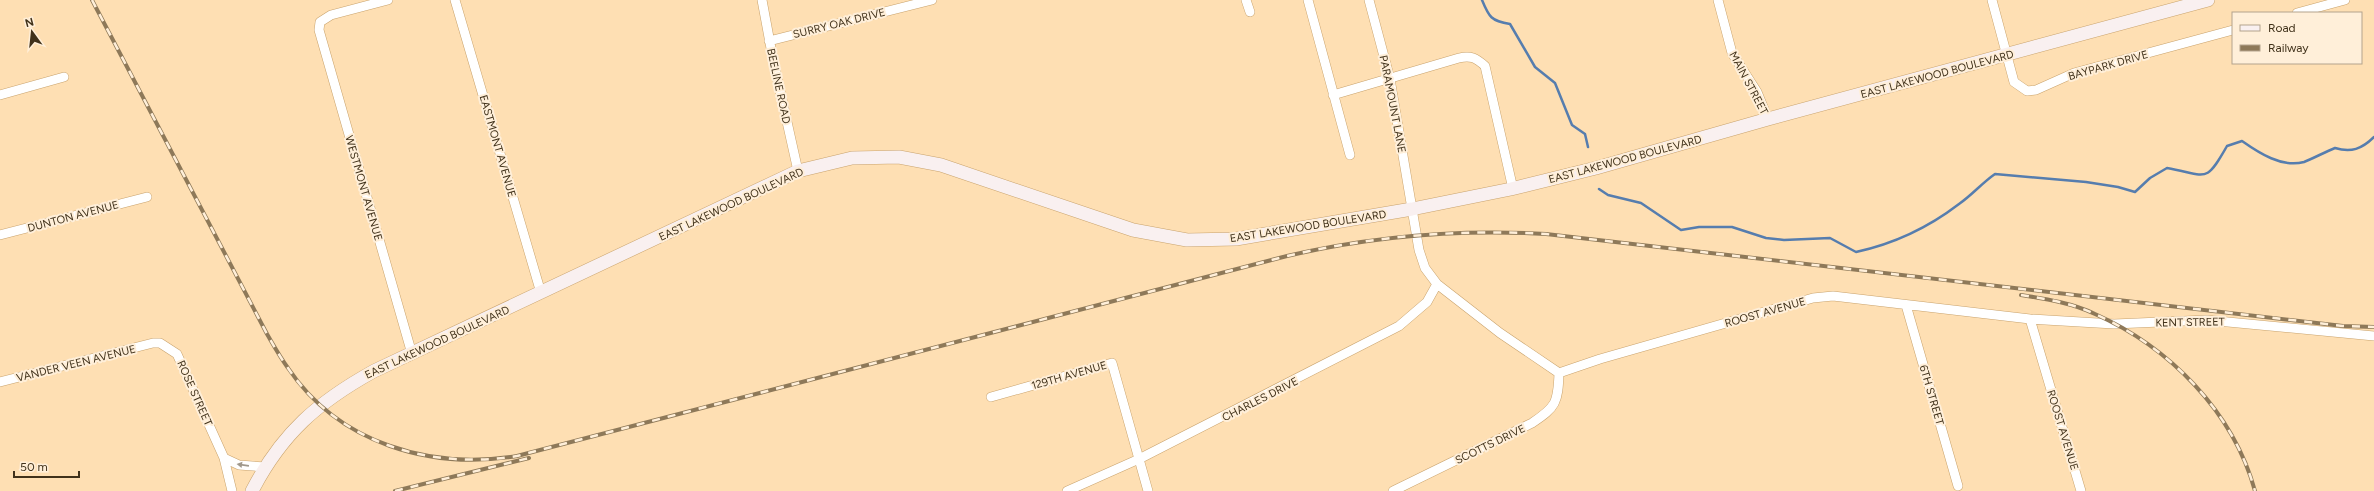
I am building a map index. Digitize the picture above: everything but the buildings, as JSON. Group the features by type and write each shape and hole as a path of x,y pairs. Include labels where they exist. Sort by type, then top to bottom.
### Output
{"main road":[{"name":"EAST LAKEWOOD BOULEVARD","path":"252,491 265,467 289,434 320,405 349,385 541,292 798,171 852,158 899,157 941,165 1133,230 1187,240 1236,239 1412,209 1513,189 1596,168 1768,119 2208,0"}],"street":[{"path":"367,3 388,0"},
{"name":"EASTMONT AVENUE","path":"455,0 541,292"},
{"name":"BEELINE ROAD","path":"762,0 769,41 798,171"},
{"name":"SURRY OAK DRIVE","path":"769,41 932,0"},
{"path":"1246,0 1250,12"},
{"path":"1308,0 1350,155"},
{"name":"PARAMOUNT LANE","path":"1369,0 1390,79 1412,209"},
{"name":"MAIN STREET","path":"1718,0 1732,53 1757,92 1768,119"},
{"name":"BAYPARK DRIVE","path":"1992,0 2008,55 2014,82 2027,90 2036,90 2074,74 2232,30"},
{"path":"2301,12 2345,0"},
{"name":"WESTMONT AVENUE","path":"367,3 331,15 320,22 319,30 412,354"},
{"path":"1333,95 1468,56 1477,58 1485,66 1513,189"},
{"path":"0,95 64,77"},
{"name":"DUNTON AVENUE","path":"0,236 147,197"},
{"path":"1412,209 1418,250 1425,268 1437,284 1500,333 1559,373"},
{"name":"CHARLES DRIVE","path":"1066,491 1139,459 1400,326 1427,302 1437,284"},
{"name":"ROOST AVENUE","path":"1559,373 1600,359 1813,298 1833,296 2030,320 2081,491"},
{"name":"6TH STREET","path":"1906,305 1958,486"},
{"name":"KENT STREET","path":"2030,320 2114,324 2207,320 2374,336"},
{"name":"VANDER VEEN AVENUE","path":"0,382 153,343"},
{"name":"ROSE STREET","path":"153,343 160,343 177,354 224,458 232,491"},
{"name":"129TH AVENUE","path":"991,397 1112,363 1148,491"},
{"name":"SCOTTS DRIVE","path":"1393,491 1532,423 1551,411 1558,392 1559,373"},
{"path":"224,458 239,465 265,467"}],"waterway":[{"path":"1482,0 1489,14 1495,20 1510,24 1535,67 1555,83 1572,125 1585,134 1588,147"},
{"path":"1599,189 1608,195 1641,203 1681,230 1699,227 1732,227 1766,238 1784,240 1830,238 1856,252 1870,249 1897,239 1923,227 1964,200 1995,174 2086,182 2118,187 2135,192 2150,178 2167,168 2198,174 2209,172 2214,167 2227,146 2242,141 2271,158 2287,163 2296,163 2304,162 2335,148 2346,150 2356,149 2374,137"}],"railway":[{"path":"92,0 267,334 288,368 309,394 333,416 360,433 389,446 420,454 452,459 485,459 517,456 1287,256 1351,243 1448,233 1546,234 2343,326 2374,327"},
{"path":"2021,295 2068,304 2095,314 2148,344 2172,363 2194,385 2214,409 2231,434 2245,462 2255,491"},
{"path":"395,491 529,458"}]}
